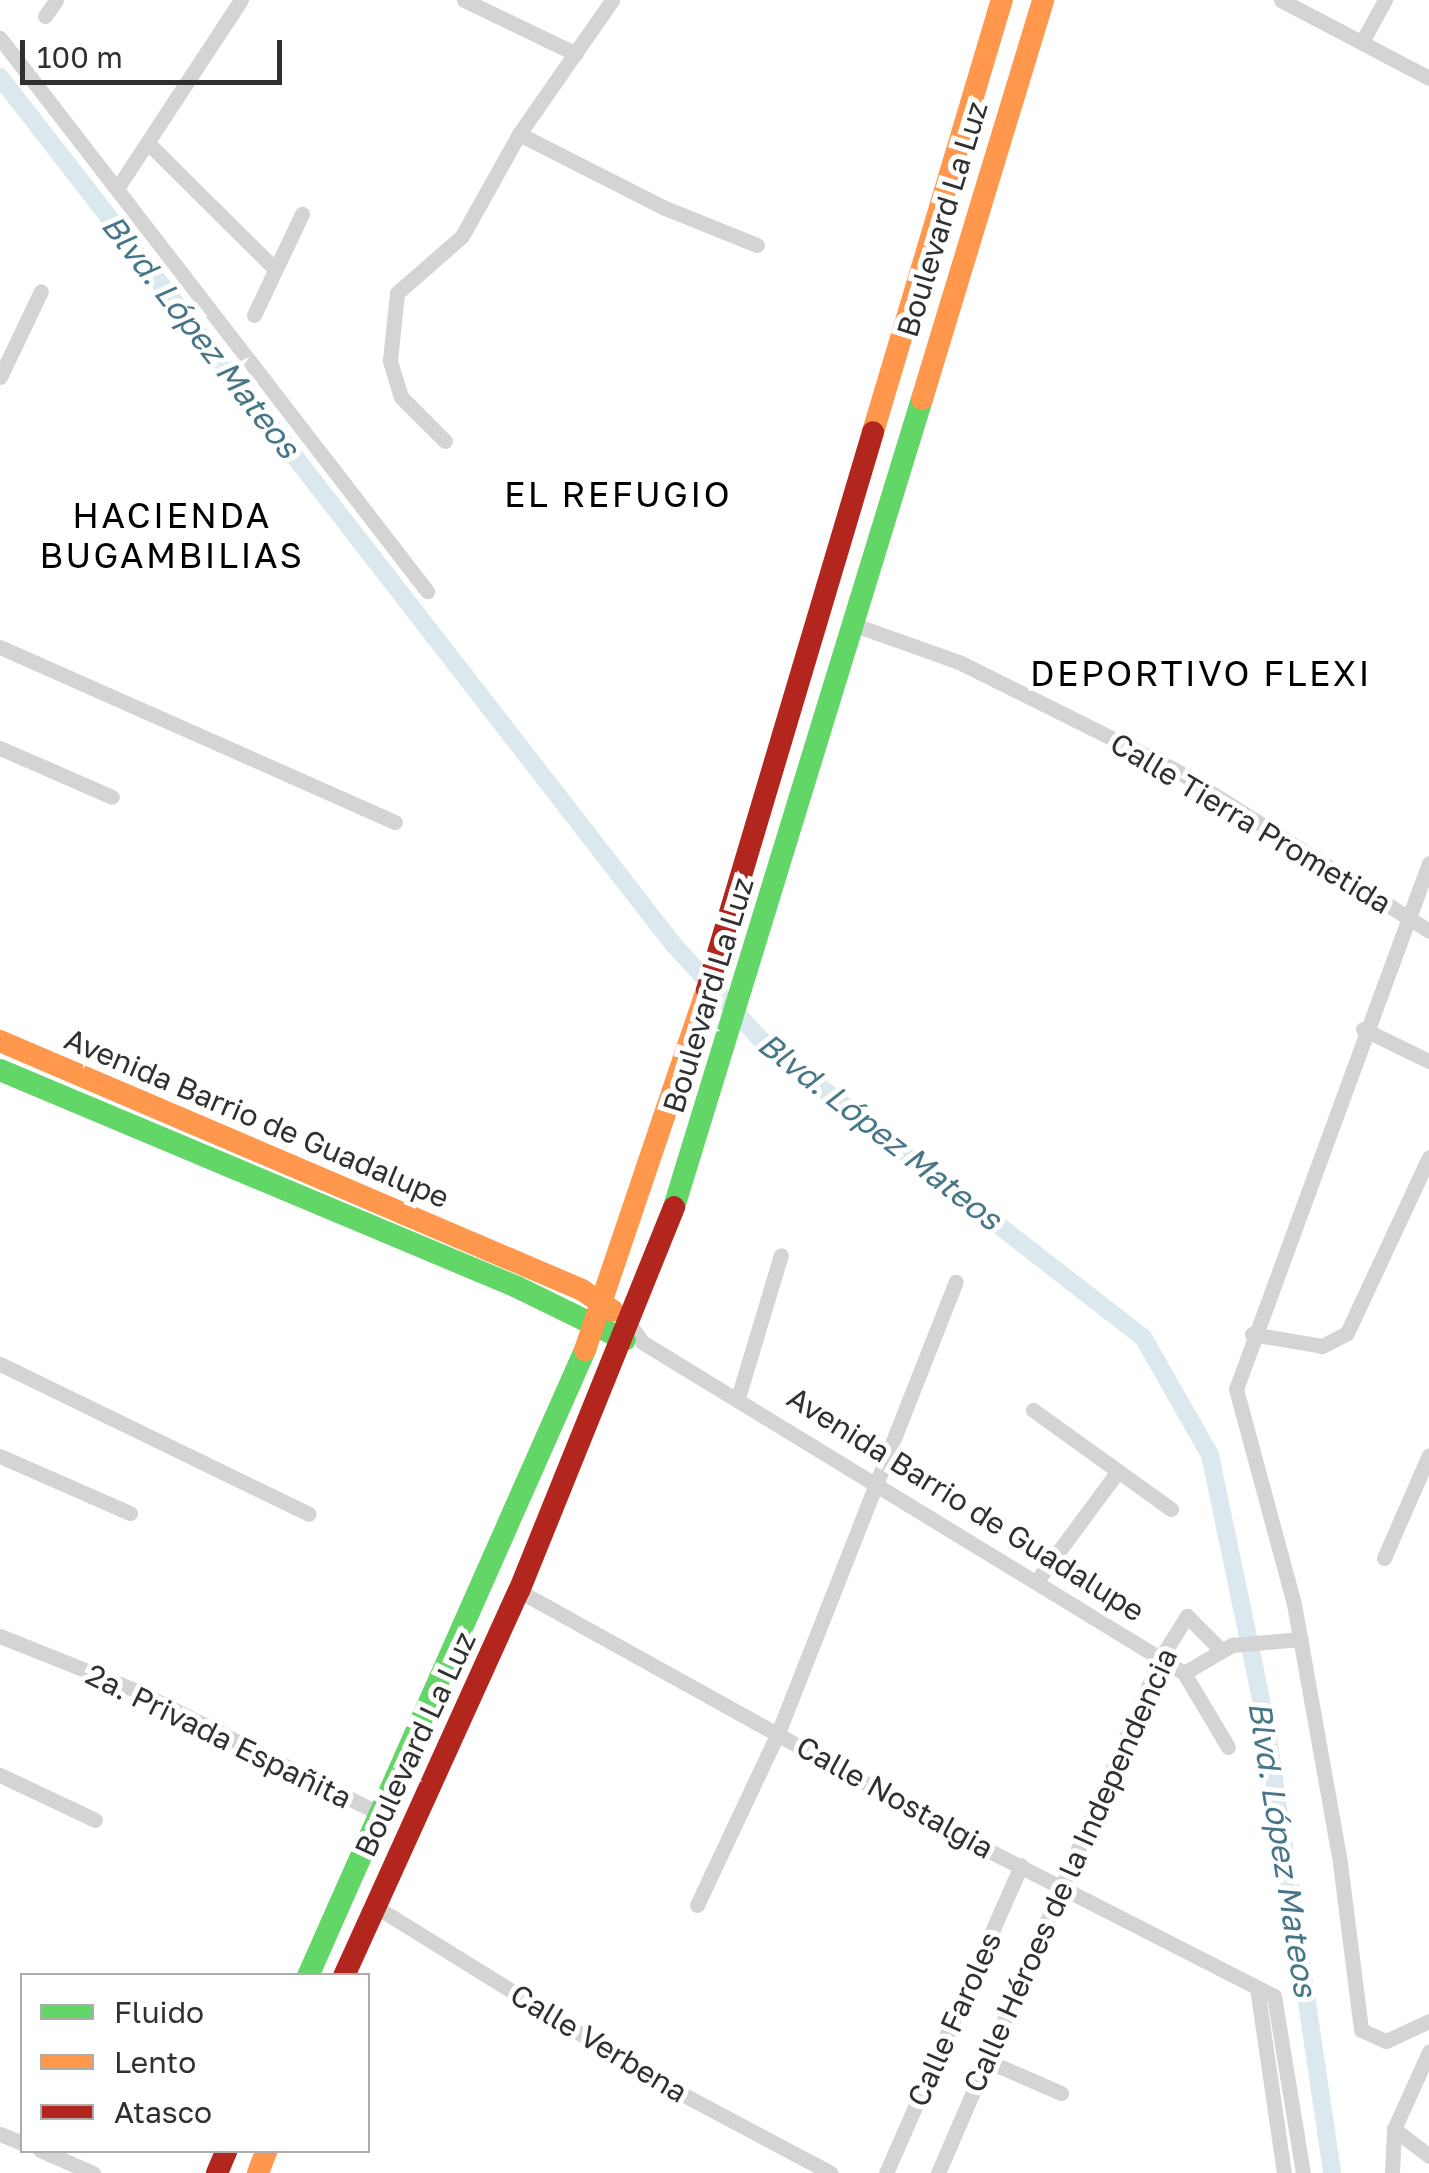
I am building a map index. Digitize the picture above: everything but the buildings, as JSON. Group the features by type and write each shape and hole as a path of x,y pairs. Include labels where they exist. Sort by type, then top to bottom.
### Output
{"main road":[{"name":"Boulevard La Luz","path":"309,1973 600,1316 679,1085 1002,0"},
{"name":"Boulevard La Luz","path":"345,1973 632,1336 730,1035 1043,0"},
{"name":"Avenida Barrio de Guadalupe","path":"0,1041 600,1316 632,1336"},
{"name":"Avenida Barrio de Guadalupe","path":"0,1070 600,1316"},
{"path":"679,1085 710,1099"}],"street":[{"path":"45,16 56,0"},
{"path":"118,186 240,0"},
{"path":"464,0 576,54"},
{"path":"445,440 401,397 390,360 397,293 462,236 519,134 612,0"},
{"path":"1281,0 1429,78"},
{"path":"1363,40 1385,0"},
{"path":"0,38 118,186 426,592"},
{"path":"519,134 665,208 757,244"},
{"path":"148,144 275,269"},
{"path":"254,315 302,214"},
{"path":"0,377 41,291"},
{"name":"Calle Tierra Prometida","path":"852,624 958,662 1174,769 1429,931"},
{"path":"0,647 395,822"},
{"path":"0,748 112,797"},
{"path":"1429,862 1363,1029 1252,1334 1236,1390 1281,1540 1294,1640 1340,1862 1360,2030 1386,2041 1429,2021"},
{"path":"1363,1029 1429,1060"},
{"path":"1252,1334 1322,1346 1347,1333 1429,1157"},
{"path":"738,1398 781,1256"},
{"path":"697,1905 778,1734 956,1282"},
{"name":"Avenida Barrio de Guadalupe","path":"632,1336 1184,1673 1228,1747"},
{"path":"0,1364 309,1514"},
{"path":"1033,1410 1116,1474 1171,1508"},
{"path":"1384,1558 1429,1455"},
{"path":"0,1456 130,1513"},
{"path":"1036,1582 1116,1474"},
{"name":"Calle Nostalgia","path":"519,1591 1021,1865 1274,1996 1302,2173"},
{"name":"Calle Héroes de la Independencia","path":"938,2173 1160,1658 1187,1616 1227,1649"},
{"name":"2a. Privada Españita","path":"0,1636 170,1706 381,1814"},
{"path":"1184,1673 1227,1649 1294,1640"},
{"path":"0,1775 95,1820"},
{"name":"Calle Faroles","path":"886,2173 1021,1865"},
{"name":"Calle Verbena","path":"373,1905 654,2079 831,2173"},
{"path":"1257,1988 1284,2173"},
{"path":"986,2060 1062,2093"},
{"path":"1392,2173 1394,2129 1427,2063"},
{"path":"1394,2129 1429,2156"},
{"path":"54,2165 93,2173"}],"waterway":[{"name":"Blvd. López Mateos","path":"0,77 673,944 766,1045 1143,1337 1210,1455 1265,1718 1332,2173"}],"traffic: fast":[{"path":"674,1207 922,399"},
{"path":"0,1070 517,1287 625,1340"},
{"path":"309,1973 585,1350"}],"traffic: slow":[{"path":"873,432 1002,0"},
{"path":"922,399 1043,0"},
{"path":"585,1350 707,990"},
{"path":"0,1041 582,1290 613,1311"},
{"path":"258,2173 266,2153"}],"traffic: jam":[{"path":"707,990 873,432"},
{"path":"345,1973 519,1591 674,1207"},
{"path":"217,2173 226,2153"}],"district":[{"name":"EL REFUGIO","path":"618,494"},
{"name":"HACIENDA BUGAMBILIAS","path":"172,535"},
{"name":"DEPORTIVO FLEXI","path":"1201,673"}]}
